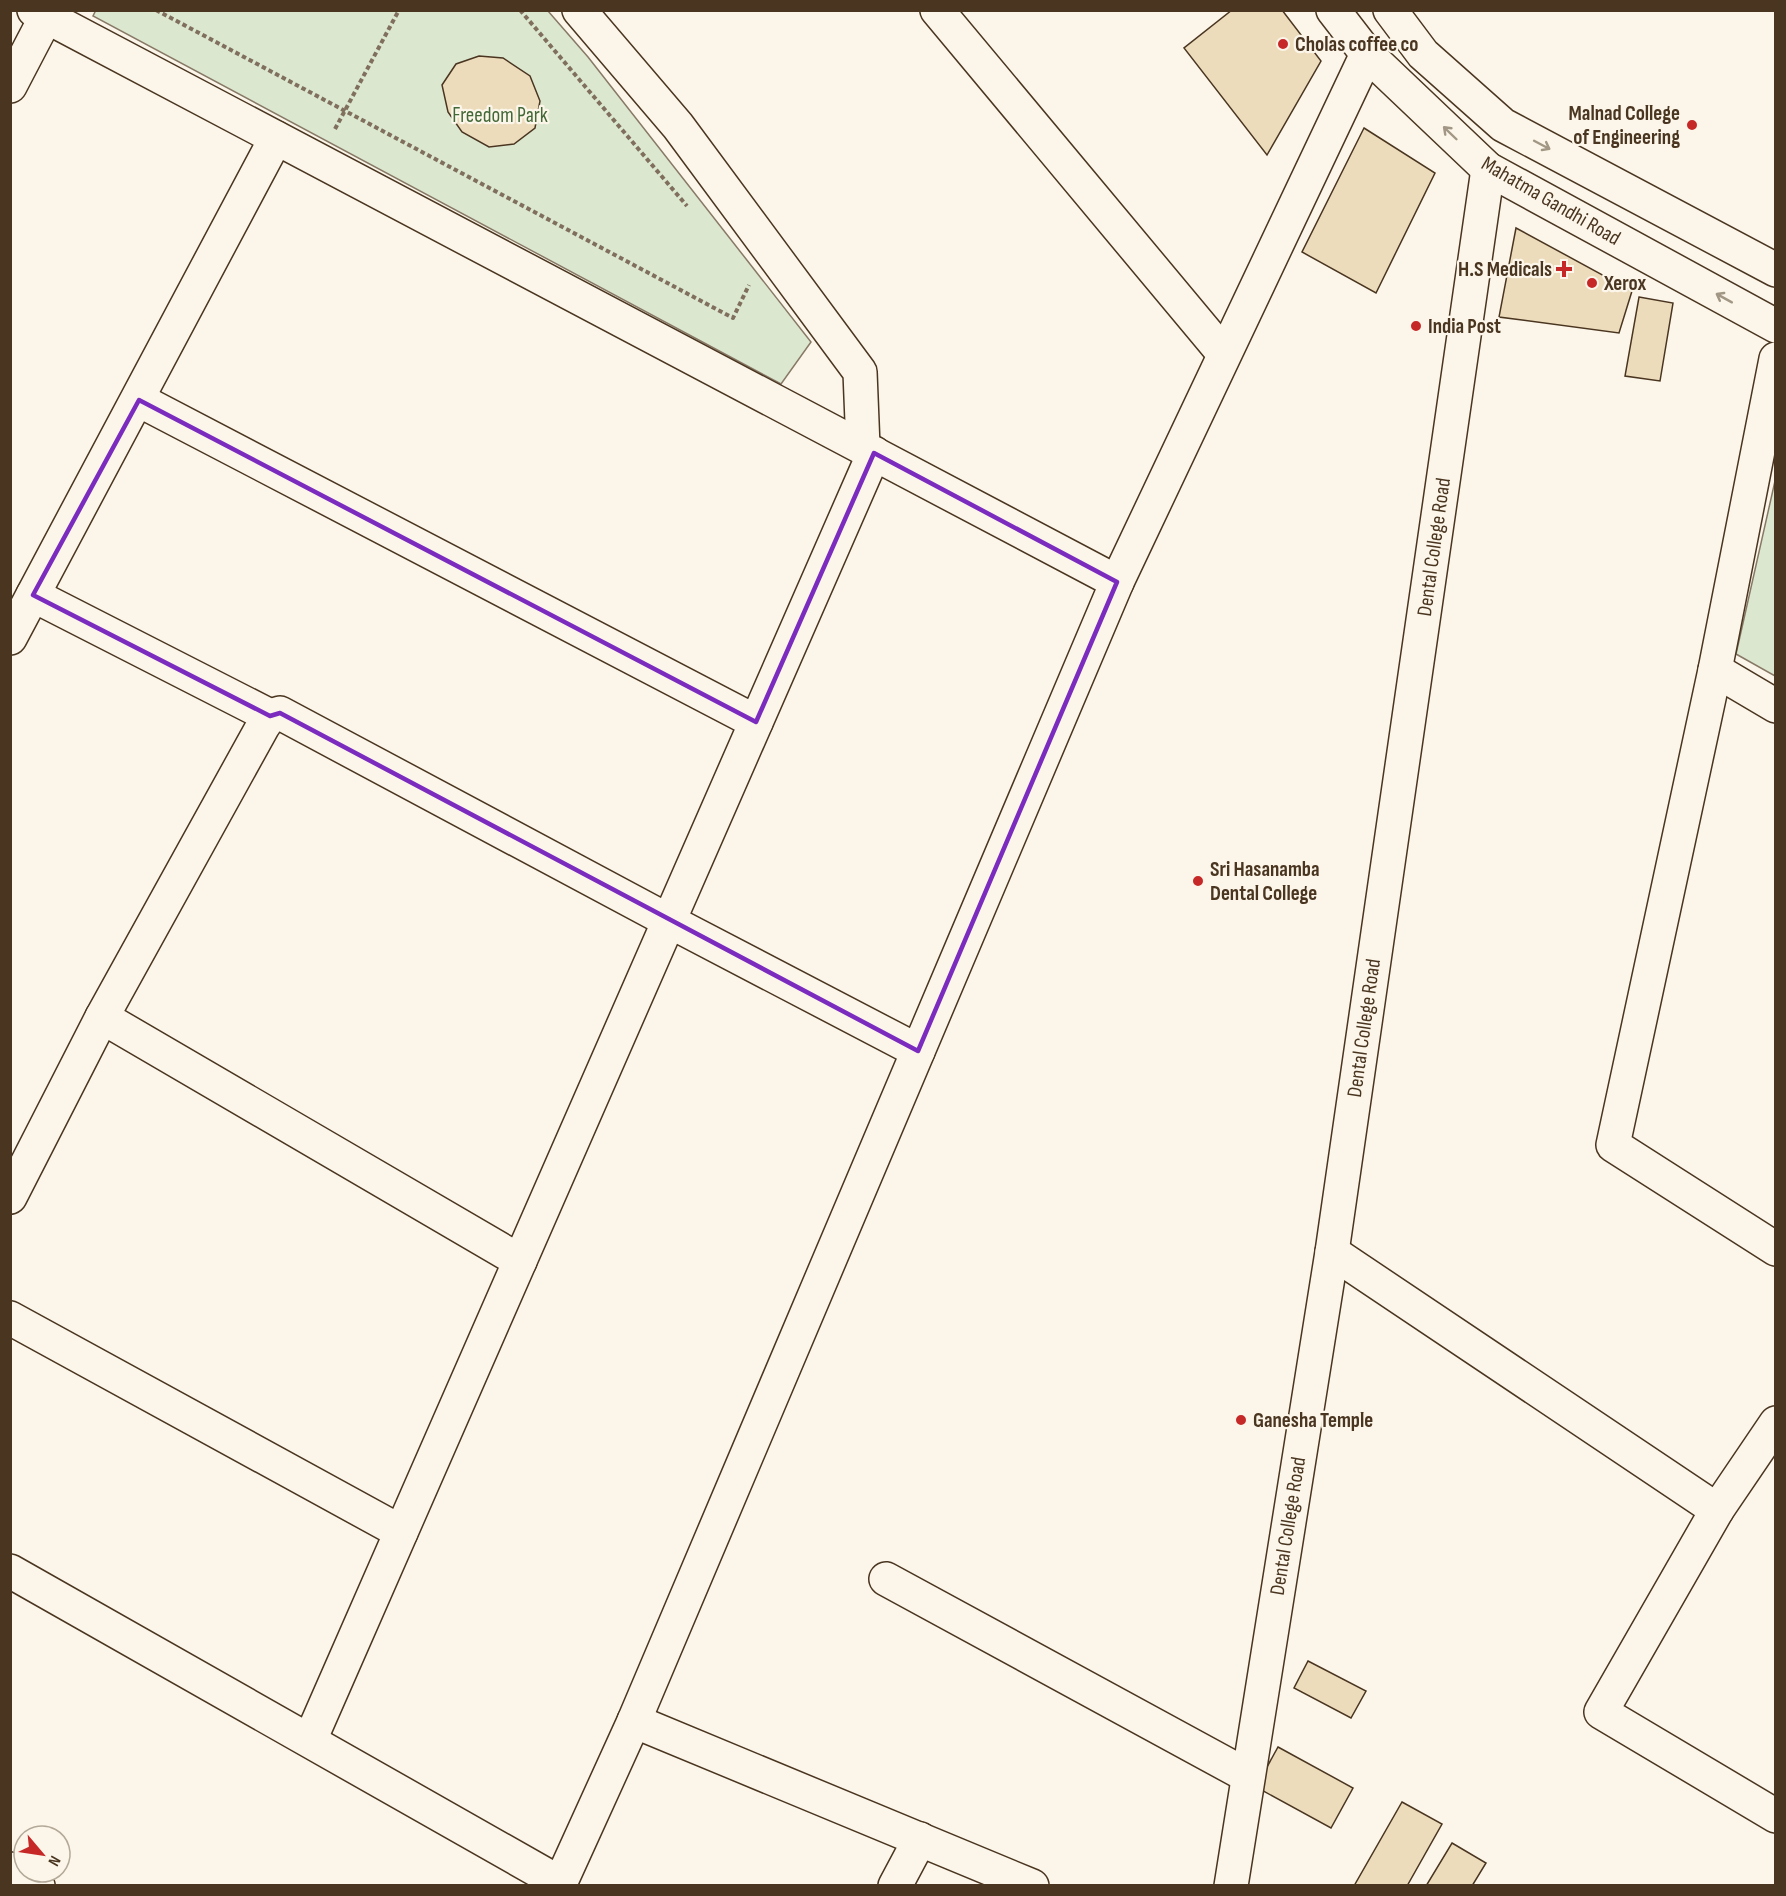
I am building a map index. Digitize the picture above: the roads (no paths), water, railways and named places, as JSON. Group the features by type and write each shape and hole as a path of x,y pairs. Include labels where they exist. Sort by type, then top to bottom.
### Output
{"street":[{"path":"310,1740 756,722 868,450 860,372 678,126 579,10"},
{"path":"937,10 1224,354"},
{"name":"Mahatma Gandhi Road","path":"1333,10 1367,54 1488,169 1776,326"},
{"name":"Mahatma Gandhi Road","path":"1390,10 1423,54 1503,125 1776,270"},
{"path":"10,86 55,16 276,138 1117,582"},
{"path":"10,1571 560,1884 634,1721 1117,582 1367,54"},
{"name":"Dental College Road","path":"1241,1881 1248,1776 1332,1252 1488,169 1503,125"},
{"path":"10,638 139,400 276,138"},
{"path":"1776,360 1715,670 1613,1145 1776,1249"},
{"path":"139,400 756,722"},
{"path":"33,595 270,716 280,713 918,1051"},
{"path":"1715,670 1776,706"},
{"path":"10,1197 102,1017 270,716"},
{"path":"102,1017 520,1261"},
{"path":"1332,1252 1717,1510"},
{"path":"10,1318 401,1532"},
{"path":"1776,1424 1717,1510 1601,1713 1776,1816"},
{"path":"886,1579 1248,1776"},
{"path":"634,1721 920,1839 973,1874 1032,1886"},
{"path":"895,1886 920,1839"},
{"path":"10,1869 38,1886"}],"place":[{"name":"Cholas coffee co","path":"1283,44"},
{"name":"Malnad College of Engineering","path":"1692,125"},
{"name":"H.S Medicals","path":"1564,269"},
{"name":"Xerox","path":"1592,283"},
{"name":"India Post","path":"1416,326"},
{"name":"Sri Hasanamba Dental College","path":"1198,881"},
{"name":"Ganesha Temple","path":"1241,1420"}],"park label":[{"name":"Freedom Park","path":"500,115"}]}
